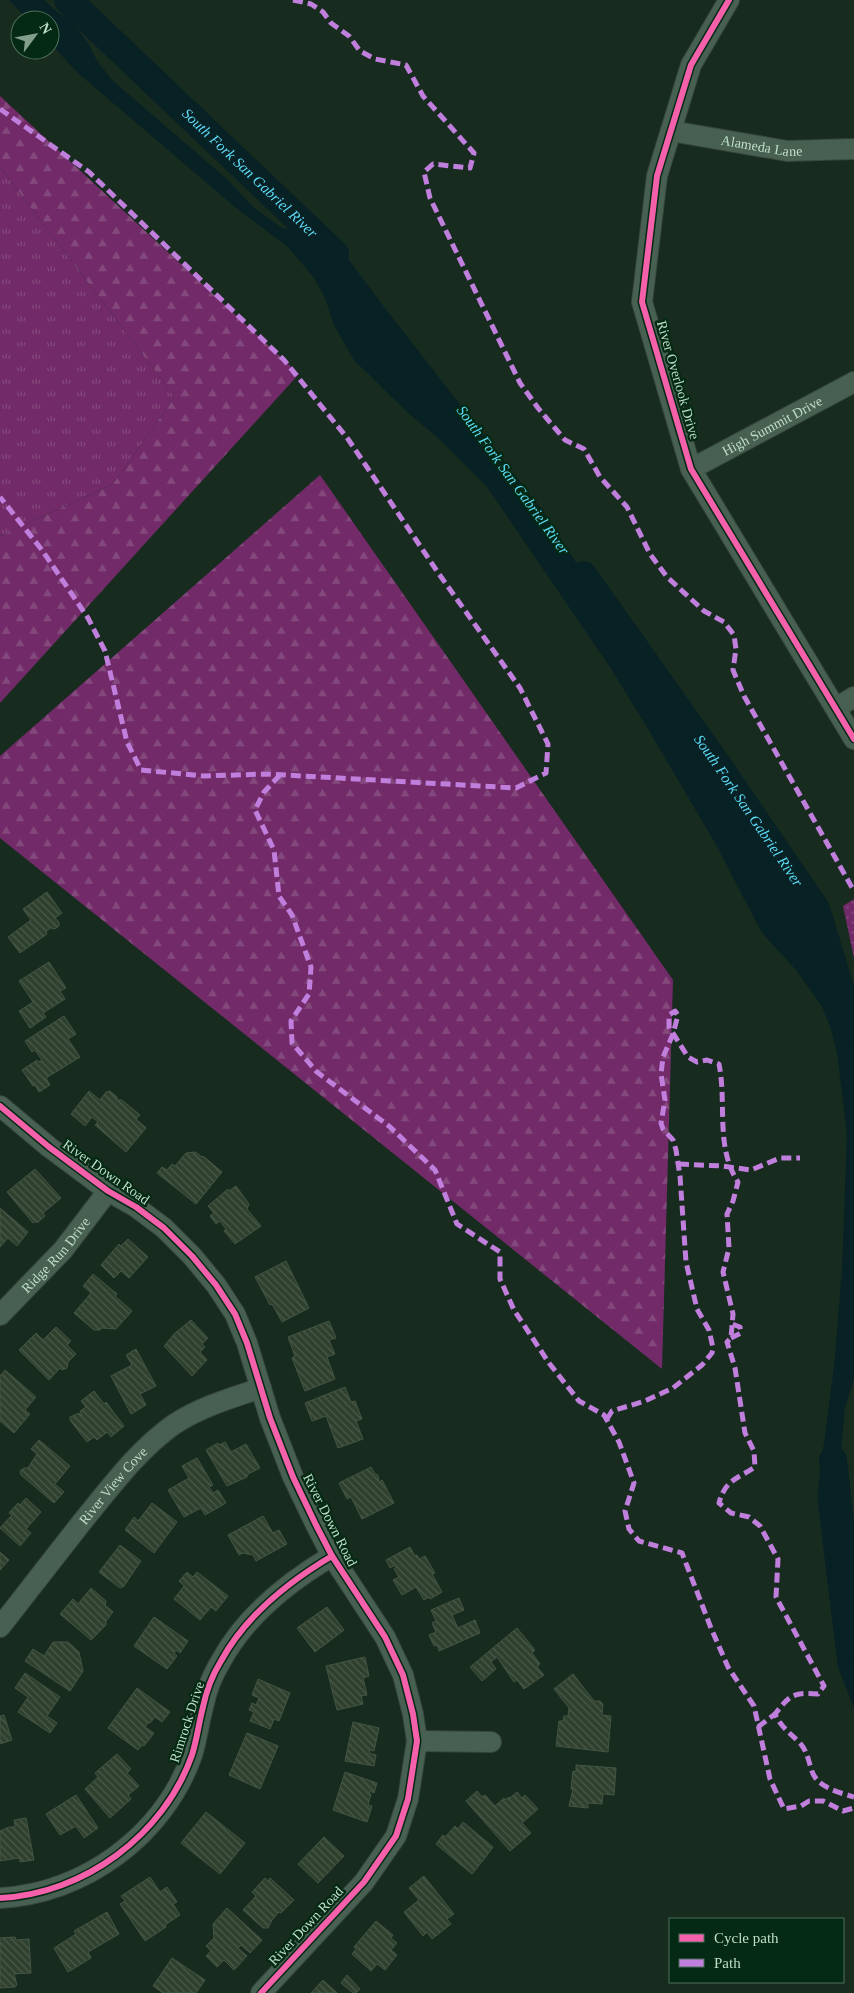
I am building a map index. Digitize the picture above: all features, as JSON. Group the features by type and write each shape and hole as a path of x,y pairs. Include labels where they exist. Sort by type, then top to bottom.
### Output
{"street":[{"name":"River Overlook Drive","path":"729,0 691,65 657,176 642,302 691,469 854,739"},
{"name":"Alameda Lane","path":"671,131 787,151 854,149"},
{"name":"High Summit Drive","path":"691,469 854,382"},
{"path":"836,708 854,697"},
{"name":"River Down Road","path":"0,1106 49,1147 108,1191 136,1207 164,1228 192,1256 216,1285 238,1321 247,1343 260,1388 293,1477 332,1556 385,1637 403,1675 414,1714 417,1741 408,1800 396,1836 364,1882 261,1993"},
{"name":"Ridge Run Drive","path":"0,1315 63,1250 108,1191"},
{"name":"River View Cove","path":"0,1627 111,1486 144,1449 173,1425 196,1412 218,1402 260,1388"},
{"name":"Rimrock Drive","path":"0,1898 53,1890 89,1874 118,1854 150,1825 172,1796 192,1755 203,1704 220,1661 248,1622 262,1608 303,1573 332,1556"},
{"path":"417,1741 492,1742"}],"green space":[{"path":"0,96 299,374 0,703 0,536 113,484 175,397 0,167"},
{"path":"0,167 175,397 113,484 0,536"},
{"path":"320,475 673,980 662,1369 0,838 0,756"},
{"path":"854,899 854,958 843,906"}],"water":[{"path":"9,0 44,0 55,10 18,10"},
{"path":"60,14 73,23 88,43 97,61 112,80 228,180 254,208 282,228 296,230 312,229 334,240 539,506 640,660 759,830 811,919 846,994 854,1036 854,1379 845,1407 836,1508 842,1546 854,1581 854,1708 838,1667 817,1496 834,1367 842,1269 847,1134 837,1053 830,1026 821,1005 796,970 762,933 714,841 610,667 487,487 438,438 406,411 354,360 334,325 325,298 314,278 289,248 235,207 78,73 60,54"}],"building":[{"path":"47,892 62,913 55,918 59,922 59,926 46,931 47,934 20,953 8,937 31,920 23,909"},
{"path":"49,962 66,988 60,991 65,999 43,1013 46,1017 30,1028 19,1011 33,1002 19,981"},
{"path":"64,1016 76,1034 68,1039 80,1057 46,1078 50,1085 39,1092 22,1070 37,1060 39,1062 42,1060 35,1050 32,1052 25,1041"},
{"path":"89,1091 100,1100 106,1092 110,1091 117,1097 117,1100 122,1100 140,1115 136,1119 146,1128 126,1152 95,1125 98,1122 92,1117 85,1126 71,1114"},
{"path":"195,1152 203,1156 222,1172 196,1204 157,1173 162,1167 167,1170 172,1164 175,1166 186,1153"},
{"path":"35,1169 61,1198 43,1213 45,1216 37,1223 36,1221 33,1223 7,1192"},
{"path":"236,1186 249,1204 247,1209 261,1226 235,1244 224,1231 226,1229 220,1221 216,1224 210,1216 214,1213 208,1206 228,1189 229,1191"},
{"path":"0,1208 28,1232 17,1246 8,1238 0,1247"},
{"path":"128,1239 148,1257 129,1278 121,1271 114,1278 101,1265 119,1244 121,1246"},
{"path":"286,1261 309,1308 282,1322 272,1304 270,1305 255,1277"},
{"path":"93,1274 117,1294 115,1296 132,1311 116,1329 101,1328 100,1330 94,1330 74,1313 91,1293 83,1286"},
{"path":"191,1320 208,1338 202,1344 205,1347 200,1352 207,1360 192,1376 164,1346 175,1333"},
{"path":"329,1321 336,1338 329,1340 335,1354 327,1357 335,1379 305,1391 292,1358 295,1356 288,1337"},
{"path":"56,1327 71,1341 67,1345 76,1354 68,1362 67,1368 62,1370 60,1368 49,1380 19,1350 36,1333 43,1340"},
{"path":"136,1349 156,1386 140,1394 146,1405 131,1414 111,1376 132,1365 126,1355"},
{"path":"5,1370 36,1397 25,1410 30,1414 14,1433 0,1421 0,1376"},
{"path":"345,1387 351,1402 355,1401 362,1419 356,1421 363,1439 338,1448 326,1416 312,1421 305,1403"},
{"path":"94,1391 104,1404 106,1402 124,1426 111,1437 107,1432 97,1440 94,1437 87,1442 70,1420 70,1417 79,1413 82,1416 80,1411 86,1407 81,1401"},
{"path":"39,1440 70,1466 55,1484 64,1492 54,1503 21,1475 20,1471 28,1468 37,1454 31,1449"},
{"path":"225,1442 231,1452 246,1444 260,1468 248,1474 247,1477 227,1486 206,1450 218,1443 219,1445"},
{"path":"197,1458 213,1485 209,1487 213,1493 218,1490 226,1503 205,1515 201,1508 184,1517 168,1490 189,1478 182,1466"},
{"path":"371,1467 375,1474 378,1475 379,1482 382,1480 394,1503 362,1519 351,1497 347,1499 339,1483"},
{"path":"26,1498 41,1512 26,1529 31,1533 20,1546 0,1528 12,1515 9,1513 18,1503 20,1505"},
{"path":"152,1503 177,1522 154,1553 125,1530 134,1517 138,1521"},
{"path":"263,1516 273,1533 279,1530 287,1544 256,1561 253,1555 243,1553 239,1555 228,1535"},
{"path":"120,1545 141,1561 124,1586 120,1588 99,1572"},
{"path":"410,1547 419,1559 425,1556 435,1573 432,1574 442,1592 430,1599 429,1597 424,1600 416,1587 402,1595 393,1580 399,1577 394,1569 396,1567 395,1565 390,1568 386,1560"},
{"path":"0,1552 9,1560 0,1570"},
{"path":"187,1572 193,1577 197,1572 228,1596 216,1611 211,1607 200,1620 174,1599 184,1586 179,1581"},
{"path":"91,1588 106,1601 105,1605 113,1612 106,1621 106,1625 91,1640 60,1614 73,1599 78,1604"},
{"path":"459,1598 464,1610 452,1615 458,1628 475,1620 480,1633 439,1651 437,1645 434,1646 429,1635 436,1632 432,1623 436,1621 431,1610"},
{"path":"327,1607 344,1630 315,1652 297,1628"},
{"path":"154,1617 188,1641 180,1653 176,1650 174,1653 177,1656 167,1669 134,1646"},
{"path":"517,1628 535,1650 532,1653 540,1664 537,1667 544,1675 524,1689 517,1680 514,1682 497,1657 491,1662 496,1669 482,1681 470,1667"},
{"path":"53,1642 68,1642 79,1652 83,1671 70,1691 25,1661 33,1649 44,1656"},
{"path":"365,1657 369,1676 363,1678 367,1695 361,1696 363,1704 337,1710 326,1666"},
{"path":"25,1673 60,1697 47,1716 57,1723 50,1733 18,1712 28,1697 15,1688"},
{"path":"573,1674 594,1701 600,1701 603,1704 602,1715 611,1716 608,1752 556,1746 559,1721 563,1721 564,1716 568,1716 569,1708 554,1689"},
{"path":"258,1679 290,1693 279,1721 274,1719 270,1729 250,1721 254,1712 249,1710 252,1703 256,1705 259,1698 252,1695"},
{"path":"137,1688 170,1712 162,1722 155,1717 149,1722 145,1727 154,1733 144,1746 142,1745 138,1750 108,1728"},
{"path":"4,1715 12,1740 0,1744 0,1716"},
{"path":"353,1722 379,1728 374,1751 370,1750 369,1753 376,1755 374,1766 345,1761"},
{"path":"247,1733 278,1746 260,1789 229,1775"},
{"path":"117,1754 131,1769 127,1773 139,1786 128,1795 131,1799 110,1818 85,1789 98,1777 95,1773"},
{"path":"576,1765 616,1768 614,1795 603,1794 602,1804 588,1803 588,1808 569,1806 573,1789 571,1789 573,1771 576,1772"},
{"path":"345,1772 377,1783 374,1793 370,1791 369,1794 371,1794 368,1805 372,1806 367,1822 333,1810"},
{"path":"477,1791 482,1797 485,1795 495,1806 504,1798 505,1800 510,1798 517,1792 522,1798 525,1795 538,1809 522,1823 531,1833 510,1851 466,1801"},
{"path":"76,1795 98,1828 84,1838 76,1826 60,1835 46,1814"},
{"path":"206,1812 245,1843 220,1874 181,1843"},
{"path":"26,1818 34,1860 20,1862 19,1858 0,1861 0,1831 9,1827 15,1827 14,1820"},
{"path":"463,1822 493,1847 482,1862 478,1861 481,1863 472,1874 436,1844 443,1835 445,1837 455,1826 458,1829"},
{"path":"324,1837 344,1856 318,1883 298,1864"},
{"path":"424,1876 454,1914 447,1919 451,1924 432,1939 427,1932 423,1936 404,1912 419,1900 409,1888"},
{"path":"150,1877 160,1892 167,1887 177,1902 173,1904 180,1915 145,1941 120,1904 125,1901 121,1896"},
{"path":"265,1878 268,1881 270,1878 294,1900 281,1913 279,1912 268,1928 263,1928 243,1910 256,1896 252,1892"},
{"path":"227,1908 262,1940 250,1953 241,1945 238,1948 247,1956 234,1970 224,1960 217,1967 206,1956 211,1951 206,1946 214,1938 213,1924"},
{"path":"107,1912 119,1934 88,1952 91,1958 68,1972 54,1948 76,1934 74,1931"},
{"path":"376,1921 393,1935 391,1938 397,1943 391,1950 397,1955 385,1970 377,1964 371,1971 352,1954 356,1949 354,1947"},
{"path":"15,1937 16,1940 29,1939 31,1973 14,1974 17,1985 15,1987 0,1988 0,1938"},
{"path":"172,1958 205,1980 196,1993 163,1993 153,1986"},
{"path":"347,1975 360,1989 356,1993 353,1993 341,1983"},
{"path":"323,1980 337,1993 311,1993"}],"waterway":[{"name":"South Fork San Gabriel River","path":"68,0 335,254"},
{"name":"South Fork San Gabriel River","path":"583,575 710,754 816,909 854,1034"},
{"name":"South Fork San Gabriel River","path":"833,1460 854,1649"}],"marked path":[{"path":"293,0 311,4 323,12 331,23 349,36 360,51 375,59 406,65 423,96 474,153 470,168 433,164 424,172 430,198 520,383 565,440 584,449 600,477 627,507 650,554 667,577 704,611 724,622 734,635 736,649 733,670 744,696 854,891"},
{"path":"0,109 89,172 284,360 348,439 439,574 520,688 548,744 546,773 516,788 267,774 204,776 141,770 127,742 105,651 88,618 42,550 0,497"},
{"path":"280,775 264,792 255,810 274,850 279,896 292,915 311,967 309,994 291,1021 292,1043 317,1072 389,1126 435,1170 457,1224 500,1252 500,1279 514,1310 549,1363 579,1401 604,1415 619,1442 634,1483 625,1511 629,1529 639,1541 682,1553 728,1667 754,1706 770,1779 784,1809 801,1806 809,1801 823,1801 843,1811 854,1808"},
{"path":"607,1419 612,1411 645,1401 673,1388 702,1365 712,1353 713,1348 709,1330 697,1309 686,1262 680,1176 676,1150 673,1140 663,1129 661,1123 665,1100 661,1074 663,1057 673,1034 678,1015 675,1011 669,1015 669,1027 688,1057 697,1062 707,1060 719,1064 726,1154 738,1182 727,1214 729,1248 723,1272 733,1314 731,1338 727,1342 735,1368 745,1433 754,1451 755,1467 732,1481 725,1489 719,1503 731,1513 749,1517 760,1526 778,1559 776,1597 824,1686 818,1694 797,1694 793,1696 775,1714"},
{"path":"679,1164 722,1166 751,1170 780,1158 800,1158"},
{"path":"731,1338 741,1333 740,1327 732,1324"},
{"path":"758,1727 775,1714 777,1719 802,1746 817,1780 828,1788 854,1797"}],"cycle path":[{"path":"729,0 691,65 657,176 642,302 691,469 854,739"},
{"path":"0,1106 49,1147 108,1191 136,1207 164,1228 192,1256 216,1285 235,1314 247,1343 270,1418 293,1477 316,1525 332,1556 385,1637 403,1675 413,1714 417,1741 408,1799 396,1836 364,1882 261,1993"},
{"path":"0,1898 31,1894 61,1885 90,1872 117,1855 141,1834 162,1811 179,1784 192,1755 210,1683 231,1644 269,1601 300,1577 332,1556"}]}
